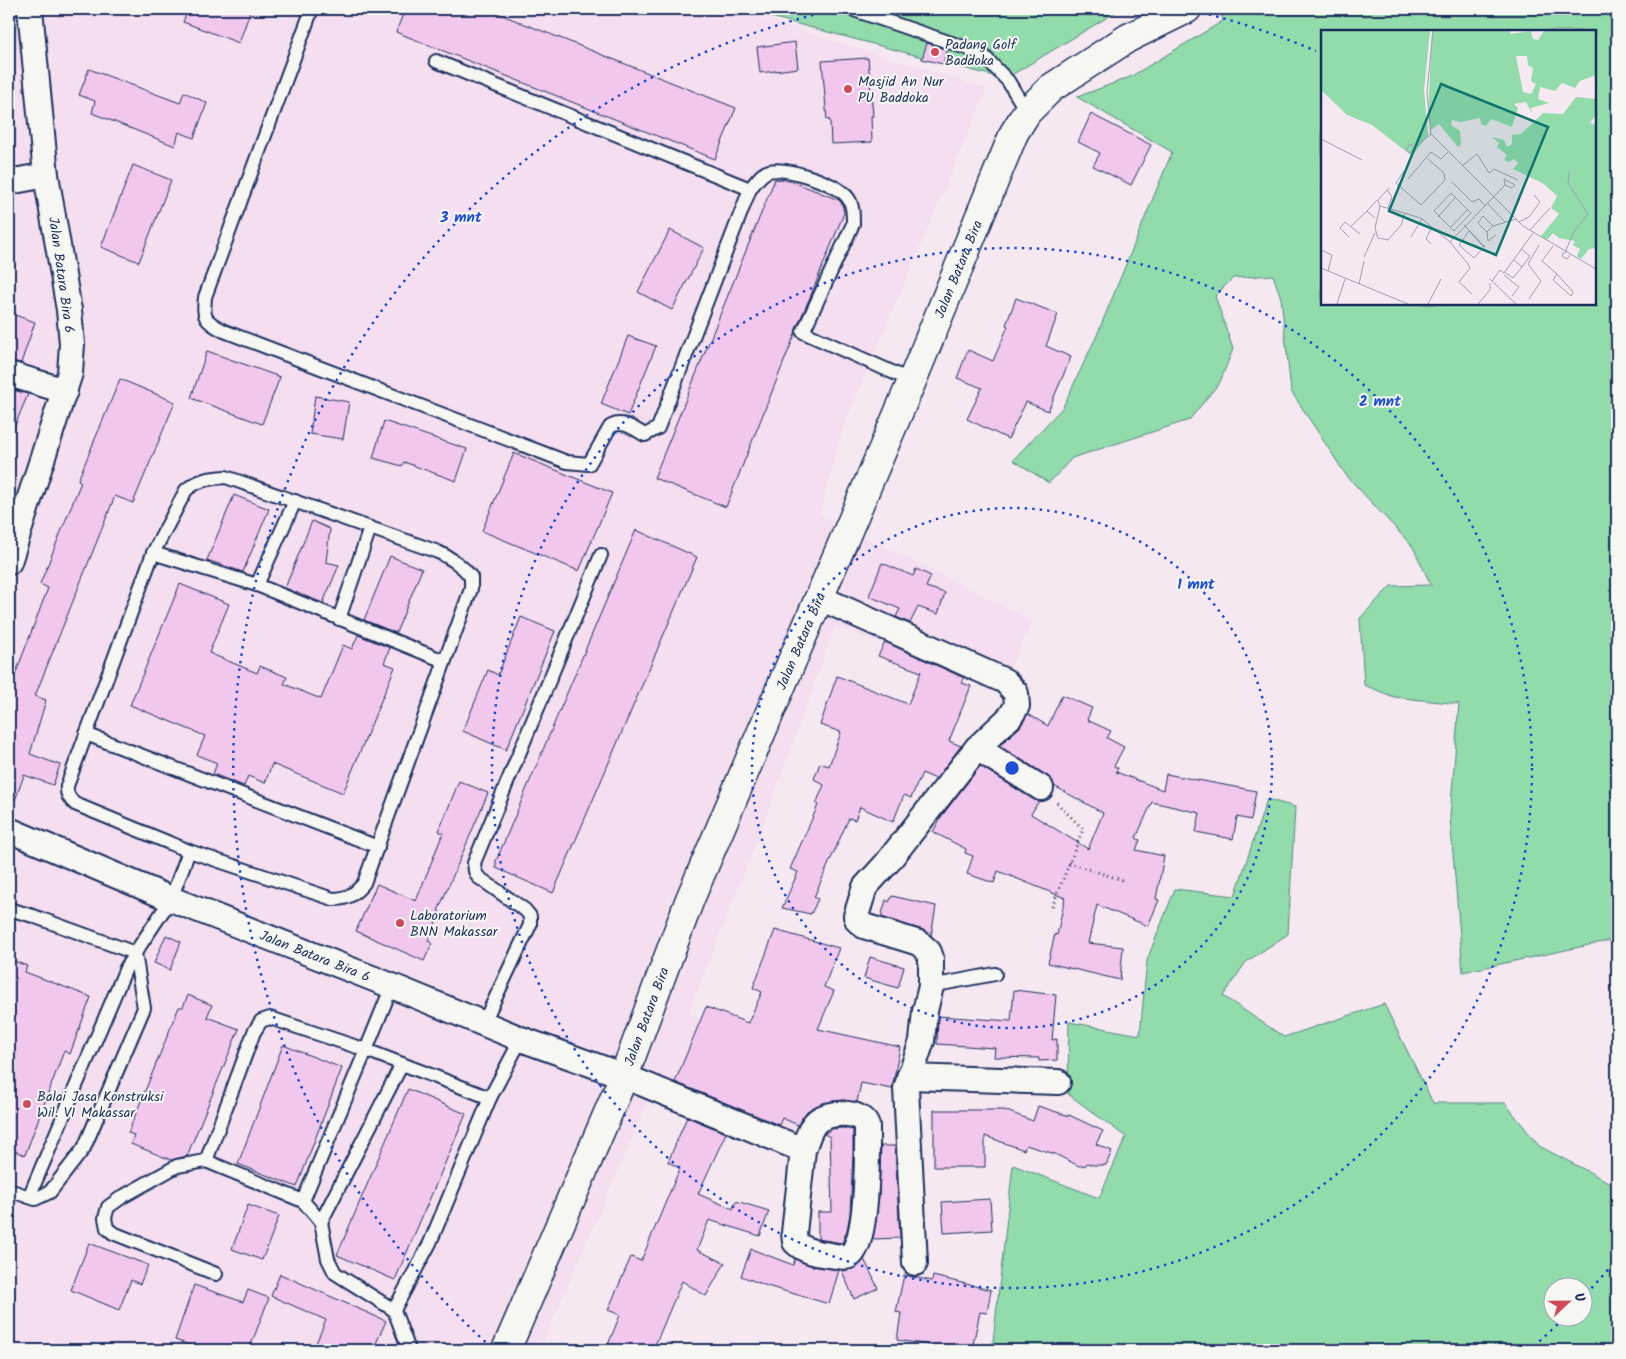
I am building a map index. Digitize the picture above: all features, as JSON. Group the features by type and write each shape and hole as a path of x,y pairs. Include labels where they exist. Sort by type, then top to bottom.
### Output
{"street":[{"name":"Jalan Batara Bira 6","path":"9,562 14,532 65,391 70,373 72,344 70,318 46,175 30,9"},
{"name":"Jalan Batara Bira","path":"506,1350 624,1076 690,899 912,381 1014,133 1027,112 1051,88 1128,38 1187,9"},
{"path":"9,182 46,175"},
{"path":"9,374 65,391"},
{"path":"818,597 1005,681 1016,693 1018,700 1017,706 1010,717 977,748 887,863 865,887 856,916 858,922 864,926 920,943 929,952 931,958 931,986 924,1011 922,1041 906,1088 915,1263"},
{"path":"977,748 1041,788"},
{"name":"Jalan Batara Bira 6","path":"9,830 171,899 521,1038 624,1076 803,1150"},
{"path":"909,1077 1058,1082"},
{"path":"850,1114 866,1121 864,1220 859,1242 849,1256 824,1254 801,1248 795,1242 794,1234 803,1150 815,1122 823,1118 850,1114"}],"lane":[{"path":"312,9 206,297 204,315 208,322 224,331 567,462 589,464 610,427 616,423 624,424 645,435 658,428 750,189 758,178 768,171 777,171 822,180 837,188 848,198 851,204 853,224 803,332 912,381"},
{"path":"851,9 981,53 1008,81 1027,112"},
{"path":"436,61 750,189"},
{"path":"226,477 370,528 453,559 471,577 471,589 378,847 364,883 356,893 349,897 333,899 189,851 75,804 70,799 66,792 67,786 153,553 186,490 194,482 202,479 226,477"},
{"path":"257,585 295,501"},
{"path":"339,619 370,528"},
{"path":"153,553 257,585 444,661"},
{"path":"484,1022 530,926 530,916 525,910 478,877 474,863 600,555"},
{"path":"86,734 378,847"},
{"path":"29,1197 126,968 171,899 189,851"},
{"path":"9,909 135,952"},
{"path":"9,1190 35,1199 50,1192 84,1148 144,1008 135,952"},
{"path":"931,986 995,974"},
{"path":"303,1201 392,986"},
{"path":"206,1161 254,1032 261,1021 270,1018 366,1050 490,1098"},
{"path":"394,1310 430,1243 490,1098 521,1038"},
{"path":"321,1222 402,1064"},
{"path":"216,1274 113,1233 107,1228 105,1218 108,1207 177,1166 206,1161 303,1201 321,1222 328,1259 335,1273 394,1310 409,1350"}],"path":[{"path":"1041,788 1083,829 1068,863 1052,908"},
{"path":"1068,863 1122,880"}],"shaded area":[{"path":"9,9 734,9 987,89 842,430 820,515 1033,621 1002,685 835,627 759,836 688,1013 815,1074 785,1152 648,1101 540,1350 9,1350"}],"green space":[{"path":"741,9 1121,9 1005,79"},
{"path":"1220,9 1617,9 1617,939 1463,972 1450,817 1459,704 1394,697 1364,685 1360,618 1391,586 1431,585 1413,547 1346,475 1291,391 1281,298 1273,275 1233,278 1215,296 1233,349 1220,382 1189,420 1072,458 1049,483 1013,460 1063,407 1097,335 1172,152 1077,97 1130,77 1223,21"},
{"path":"1267,799 1295,807 1288,934 1246,962 1223,996 1284,1037 1384,1004 1433,1103 1505,1103 1539,1146 1617,1185 1617,1350 992,1350 1013,1165 1099,1198 1126,1137 1068,1094 1069,1022 1140,1035 1147,960 1175,889 1235,896"}],"building":[{"path":"188,9 251,9 239,43 183,22"},
{"path":"405,9 487,9 736,108 715,159 396,32"},
{"path":"795,42 798,68 760,73 757,47"},
{"name":"Padang Golf Baddoka","path":"927,43 947,50 943,64 922,59"},
{"name":"Masjid An Nur PU Baddoka","path":"868,58 873,116 871,116 872,142 831,144 830,120 827,120 822,61"},
{"path":"89,69 180,103 184,92 207,103 194,138 179,132 175,146 92,113 95,101 79,95"},
{"path":"1091,114 1151,145 1131,185 1093,166 1100,153 1078,142"},
{"path":"133,165 171,180 139,262 101,247"},
{"path":"775,179 788,180 839,200 844,213 726,507 654,478"},
{"path":"670,230 704,248 672,310 638,292"},
{"path":"1016,298 1058,314 1046,346 1071,357 1048,411 1026,402 1008,439 967,419 982,388 957,378 968,350 993,361 1008,326 1006,325"},
{"path":"9,313 35,322 21,363 9,361"},
{"path":"628,336 656,346 628,415 601,404"},
{"path":"207,351 280,377 262,424 191,398"},
{"path":"120,379 175,402 133,503 115,496 35,696 46,700 30,754 60,765 53,785 24,775 11,812 9,811 9,691 48,588 40,584 81,482 78,480"},
{"path":"9,389 28,394 9,440"},
{"path":"315,396 349,402 343,439 310,434"},
{"path":"384,421 467,449 456,481 404,462 402,466 373,458"},
{"path":"514,453 612,493 579,571 482,531"},
{"path":"234,495 269,509 243,572 207,560"},
{"path":"312,521 330,529 326,562 339,565 323,603 285,588"},
{"path":"636,530 697,557 553,893 496,868 496,861"},
{"path":"390,556 422,569 396,633 364,620"},
{"path":"882,563 913,576 916,569 931,576 926,587 945,593 938,614 918,607 910,623 896,617 900,609 869,596"},
{"path":"180,584 229,604 209,653 257,673 260,666 287,677 284,684 321,699 343,645 352,649 358,635 390,648 384,663 395,667 343,793 272,764 265,783 248,776 244,786 213,774 217,763 197,755 205,736 130,705"},
{"path":"521,617 555,631 506,750 463,731 488,670 498,675"},
{"path":"885,642 964,678 962,683 971,686 949,741 961,746 936,779 922,773 911,798 904,795 893,822 860,807 855,820 849,818 814,897 818,899 811,914 782,908 798,872 790,869 818,805 816,804 824,785 814,779 820,763 829,766 841,732 820,725 837,676 908,704 921,672 878,656"},
{"path":"1062,695 1092,708 1087,720 1111,731 1107,738 1124,747 1114,766 1118,768 1116,772 1163,790 1166,774 1256,791 1251,820 1237,817 1233,839 1196,832 1200,813 1152,802 1136,838 1140,840 1136,850 1164,856 1156,899 1159,900 1148,926 1097,905 1088,943 1123,947 1120,980 1048,963 1055,934 1057,935 1065,898 998,871 994,883 967,874 973,856 965,853 966,849 933,832 941,817 980,766 1034,800 1039,801 1031,814 1088,849 1103,813 1054,786 1053,781 1048,776 999,746 1020,727 1028,714 1048,726"},
{"path":"459,781 488,793 438,911 440,912 428,941 432,943 424,961 356,931 377,884 416,901 443,833 439,831"},
{"path":"892,896 936,906 931,936 923,930 881,917 886,900 889,902"},
{"path":"775,930 839,948 824,987 834,991 818,1029 900,1047 892,1089 861,1083 857,1102 843,1100 824,1103 807,1111 798,1125 782,1118 779,1125 675,1082 706,1007 748,1023 762,992 753,988"},
{"path":"166,935 181,942 170,970 154,963"},
{"path":"870,957 904,967 898,988 864,978"},
{"path":"9,959 27,966 25,972 91,997 70,1054 64,1051 25,1155 9,1149"},
{"path":"1014,990 1056,995 1052,1040 1057,1039 1057,1060 1039,1061 1039,1058 994,1057 995,1048 937,1044 938,1016 1011,1021"},
{"path":"188,995 212,1005 207,1017 239,1029 187,1156 171,1160 131,1144 134,1135 128,1133 179,1007 183,1007"},
{"path":"283,1045 342,1068 297,1187 238,1164"},
{"path":"408,1089 466,1114 395,1280 337,1255"},
{"path":"1038,1106 1069,1115 1103,1131 1096,1144 1112,1151 1106,1165 1087,1163 1086,1165 1079,1166 1055,1154 1026,1145 1024,1150 985,1136 985,1167 934,1167 934,1110 1004,1110 1033,1121"},
{"path":"687,1117 726,1133 698,1194 733,1209 736,1201 769,1211 760,1236 709,1220 697,1250 725,1263 706,1296 682,1281 653,1350 606,1350 620,1315 608,1310 631,1257 641,1261 680,1168 668,1162"},
{"path":"843,1128 853,1130 853,1154 850,1214 842,1243 818,1239 818,1212 832,1212 830,1137 824,1134 832,1129"},
{"path":"881,1146 895,1146 900,1238 873,1239 879,1196"},
{"path":"990,1199 992,1230 944,1233 942,1202"},
{"path":"248,1205 279,1216 262,1260 232,1249"},
{"path":"89,1243 148,1265 140,1284 131,1280 119,1310 71,1290"},
{"path":"751,1249 793,1265 795,1259 812,1266 839,1270 829,1304 767,1286 741,1276"},
{"path":"864,1259 878,1288 854,1299 842,1271 853,1269"},
{"path":"280,1274 386,1321 373,1350 313,1350 326,1320 271,1296"},
{"path":"904,1275 932,1281 933,1276 991,1290 987,1313 980,1312 972,1349 944,1344 943,1347 897,1340 901,1313 896,1312"},
{"path":"194,1285 243,1302 248,1290 269,1298 249,1350 203,1350 175,1340"}],"place":[{"name":"Padang Golf Baddoka","path":"935,52"},
{"name":"Masjid An Nur PU Baddoka","path":"848,89"},
{"name":"Laboratorium BNN Makassar","path":"400,923"},
{"name":"Balai Jasa Konstruksi Wil. VI Makassar","path":"27,1104"}]}
